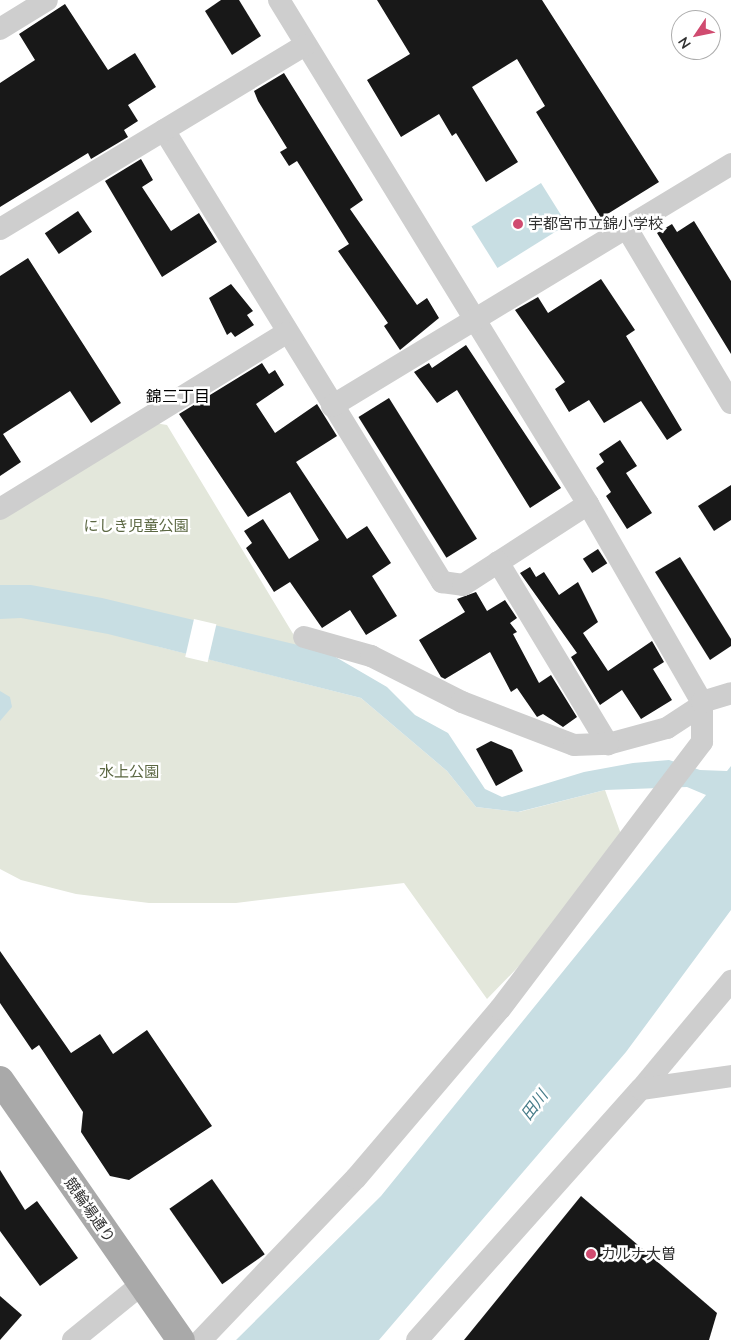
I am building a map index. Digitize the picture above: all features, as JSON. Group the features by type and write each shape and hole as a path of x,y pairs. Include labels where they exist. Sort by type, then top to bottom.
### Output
{"main road":[{"name":"競輪場通り","path":"4,1094 181,1340"}],"street":[{"path":"0,29 47,0"},
{"path":"201,1340 356,1178 500,1009 702,742 702,703 588,504 279,0"},
{"path":"0,229 305,45"},
{"path":"164,130 286,333 442,582 463,585 588,504"},
{"path":"332,406 731,164"},
{"path":"626,227 731,403"},
{"path":"0,509 286,333"},
{"path":"498,562 608,744"},
{"path":"304,637 371,656 462,702 574,745 608,744 667,728 702,703 731,693"},
{"path":"417,1340 641,1089 731,981"},
{"path":"641,1089 731,1076"},
{"path":"73,1340 142,1284"}],"green space":[{"name":"水上公園","path":"155,423 167,425 301,647 156,646 361,698 447,771 476,807 519,812 605,790 622,837 521,964 487,999 404,883 236,903 149,903 76,894 21,880 0,869 0,518"}],"water":[{"path":"541,183 567,225 497,268 471,226"},
{"name":"田川","path":"0,585 31,585 102,598 327,652 387,687 415,715 448,733 485,789 502,797 584,772 633,763 669,760 700,770 727,771 731,766 731,910 626,1052 379,1340 236,1340 381,1196 706,795 687,787 605,790 518,812 476,807 447,771 361,698 108,634 21,618 0,619"},
{"path":"0,691 10,697 12,707 0,721"}],"pier":[{"path":"194,619 216,624 208,662 185,657"}],"building":[{"path":"221,0 239,0 261,36 232,55 205,11"},
{"path":"377,0 542,0 659,182 601,218 536,112 545,106 517,59 472,87 518,162 486,182 456,133 452,136 439,114 401,137 367,80 410,54"},
{"path":"65,4 108,70 135,53 156,87 128,105 138,121 124,130 128,137 91,159 88,153 0,207 0,83 35,60 19,34"},
{"path":"284,73 363,200 350,209 417,305 427,298 439,318 400,350 384,326 388,323 338,251 349,244 297,161 289,166 280,152 287,148 258,101 254,91"},
{"path":"141,159 153,180 142,187 171,231 199,213 217,242 162,277 105,181"},
{"path":"78,211 92,232 59,254 45,233"},
{"path":"694,221 731,281 731,354 657,233 672,224 677,232"},
{"path":"28,258 121,403 91,423 70,391 3,434 21,462 0,476 0,276"},
{"path":"601,279 635,330 626,336 682,430 667,440 641,401 604,423 589,400 569,412 555,389 565,382 515,310 538,297 548,313"},
{"path":"231,284 253,311 247,315 254,325 235,337 231,332 227,335 209,298"},
{"path":"466,345 561,488 530,508 457,390 437,403 414,372 429,363 432,368"},
{"path":"262,363 269,374 275,370 284,385 256,404 275,433 317,404 337,436 296,462 347,539 367,526 391,563 372,576 397,616 366,635 350,610 322,628 290,582 274,592 246,548 252,543 244,531 263,519 289,559 319,540 290,492 248,517 179,414"},
{"path":"389,398 477,539 446,558 358,417"},
{"path":"620,440 637,466 626,473 652,513 627,529 606,496 611,492 596,468 604,462 599,454"},
{"path":"731,485 731,520 714,531 698,506"},
{"path":"598,549 607,563 592,573 583,559"},
{"path":"680,557 731,639 731,646 710,660 655,572"},
{"path":"530,567 536,577 544,572 559,595 578,582 598,622 583,633 608,671 652,641 664,662 653,669 672,700 641,719 622,690 600,705 571,657 577,653 520,573"},
{"path":"476,592 487,611 505,600 517,618 510,623 517,632 513,634 539,683 551,675 577,717 563,727 543,714 537,717 517,688 511,692 490,652 445,679 441,677 419,640 465,612 457,599"},
{"path":"491,741 512,750 523,771 496,786 476,749"},
{"path":"0,951 71,1053 100,1034 113,1054 147,1030 212,1126 129,1180 110,1176 81,1132 83,1112 39,1045 32,1050 0,1003"},
{"path":"0,1170 25,1210 37,1201 78,1258 40,1286 0,1231"},
{"path":"212,1179 265,1254 222,1284 169,1209"},
{"name":"カルナ大曽","path":"581,1196 717,1313 709,1340 464,1340"},
{"path":"0,1296 22,1315 0,1340"}],"place":[{"name":"宇都宮市立錦小学校","path":"518,224"},
{"name":"カルナ大曽","path":"591,1254"}],"district":[{"name":"錦三丁目","path":"178,396"}],"park label":[{"name":"にしき児童公園","path":"136,526"}]}
